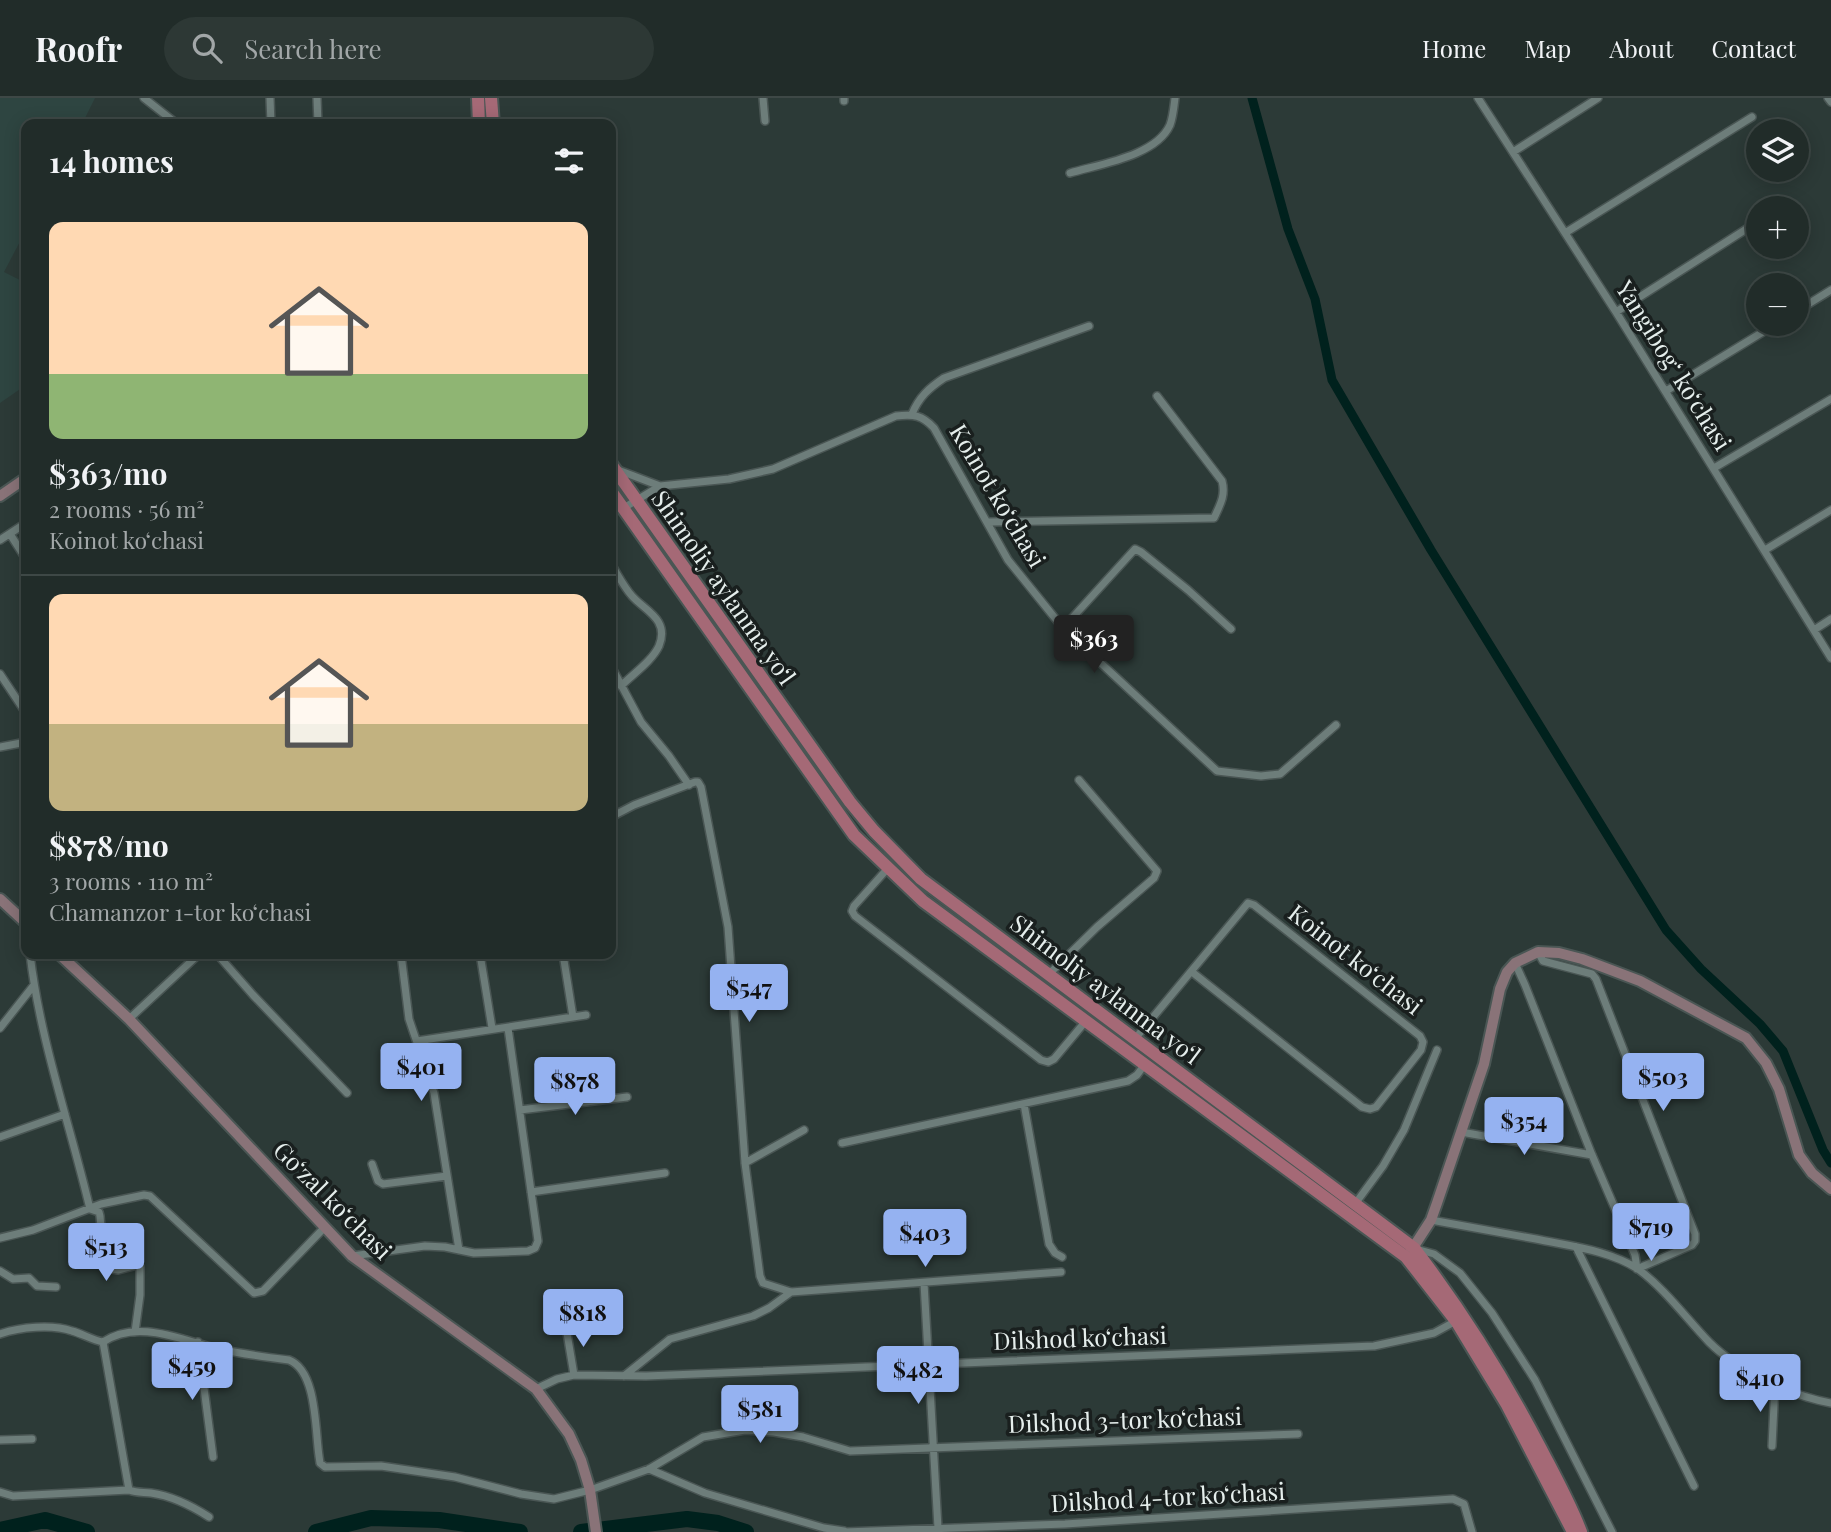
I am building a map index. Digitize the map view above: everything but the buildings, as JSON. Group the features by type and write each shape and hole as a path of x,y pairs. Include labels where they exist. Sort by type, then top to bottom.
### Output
{"main road":[{"path":"491,98 493,119"},
{"name":"Shimoliy aylanma yoʻl","path":"616,472 850,802 921,879 1048,975 1131,1044 1355,1204 1410,1253 1464,1318 1499,1372 1564,1493 1581,1532"},
{"name":"Shimoliy aylanma yoʻl","path":"616,499 855,835 923,901 1085,1021 1131,1044 1146,1064 1410,1253 1456,1321 1507,1405 1573,1532"},
{"path":"795,752 806,741"}],"street":[{"path":"144,98 171,119"},
{"path":"270,98 271,119"},
{"path":"317,98 318,119"},
{"path":"763,98 765,121"},
{"path":"1070,173 1138,153 1157,142 1170,125 1175,98"},
{"name":"Yangibogʻ koʻchasi","path":"1478,98 1666,391 1831,657"},
{"path":"1513,152 1598,98"},
{"path":"1828,98 1831,102"},
{"path":"1565,233 1752,117"},
{"path":"1616,312 1746,229"},
{"path":"1809,304 1831,290"},
{"path":"616,468 660,485 729,479 773,470 897,416 912,414 928,388 944,378 1089,326"},
{"path":"1666,391 1756,336"},
{"path":"988,522 1214,518 1224,490 1222,481 1157,396"},
{"path":"1714,468 1831,399"},
{"name":"Koinot koʻchasi","path":"912,414 924,418 934,428 1007,560 1063,628 1217,771 1261,776 1280,774 1336,725"},
{"path":"0,496 21,481"},
{"path":"622,509 660,485"},
{"path":"1765,550 1831,510"},
{"path":"0,540 21,526"},
{"path":"10,534 21,551"},
{"path":"1063,628 1135,549 1188,590 1231,629"},
{"path":"616,572 634,599 647,607 660,628 661,638 654,653 621,686"},
{"path":"1814,630 1831,620"},
{"path":"0,674 21,706"},
{"path":"616,676 641,722 688,785"},
{"path":"0,747 21,743"},
{"path":"1048,975 1097,927 1154,878 1157,871 1079,780"},
{"path":"616,815 688,785 698,782 701,787 728,927 745,1163 760,1276 768,1286 791,1292 1061,1272"},
{"path":"889,867 852,911 904,956 1041,1060 1054,1059 1085,1021"},
{"path":"0,899 21,919"},
{"name":"Koinot koʻchasi","path":"1131,1044 1248,903 1420,1036 1423,1042 1421,1050 1376,1107 1362,1107 1192,972"},
{"path":"17,915 21,922"},
{"path":"1538,952 1543,961 1592,974 1596,979 1695,1234 1692,1245 1637,1269"},
{"path":"1410,1253 1431,1220 1484,1063 1500,989 1507,972 1515,963 1538,952 1559,953 1582,959 1640,981 1746,1038 1766,1063 1779,1089 1799,1156 1812,1174 1831,1189"},
{"path":"31,959 34,985 90,1209"},
{"name":"Goʻzal koʻchasi","path":"64,959 129,1019 352,1256 536,1389 569,1434 590,1490 596,1532"},
{"path":"129,1019 194,959"},
{"path":"222,959 347,1093"},
{"path":"402,959 409,1019 434,1093 459,1250"},
{"path":"481,959 492,1028"},
{"path":"564,959 573,1017"},
{"path":"1515,963 1635,1255 1637,1269"},
{"path":"0,1028 34,985"},
{"path":"417,1041 586,1015"},
{"path":"352,1256 425,1246 474,1253 528,1251 535,1248 538,1241 508,1028"},
{"path":"1355,1204 1405,1130 1437,1050"},
{"path":"842,1143 1128,1081 1146,1064"},
{"path":"520,1110 627,1097"},
{"path":"1024,1104 1049,1244 1055,1253 1062,1257"},
{"path":"0,1137 65,1114"},
{"path":"745,1163 804,1130"},
{"path":"1461,1132 1592,1155"},
{"path":"372,1164 378,1181 383,1184 447,1176"},
{"path":"531,1192 665,1173"},
{"path":"0,1238 33,1230 90,1209 144,1195 150,1196 254,1293 263,1291 324,1228"},
{"path":"90,1209 99,1212 107,1268 118,1270 137,1265 140,1267 140,1295 135,1332"},
{"path":"1431,1220 1576,1247 1604,1254 1637,1269 1689,1318 1710,1343 1754,1376 1814,1400 1831,1403"},
{"path":"1576,1247 1694,1486"},
{"path":"1410,1253 1434,1254 1460,1273 1492,1312 1535,1380 1612,1532"},
{"path":"0,1271 13,1279 29,1278 37,1286 56,1286"},
{"path":"924,1283 938,1528"},
{"path":"624,1376 670,1339 753,1315 769,1308 791,1292"},
{"name":"Dilshod koʻchasi","path":"536,1389 557,1379 574,1375 624,1376 1374,1346 1434,1333 1456,1321"},
{"path":"566,1327 574,1375"},
{"path":"0,1334 58,1328 103,1342"},
{"path":"103,1342 111,1337 135,1332 157,1333 198,1342 213,1457"},
{"path":"103,1342 129,1490"},
{"name":"Dilshod 3-tor koʻchasi","path":"198,1342 239,1353 289,1360 301,1367 309,1384 320,1463 325,1467 381,1466 455,1477 521,1494 554,1499 590,1490 649,1469 704,1437 746,1430 803,1437 850,1451 1298,1434"},
{"path":"1773,1446 1775,1384"},
{"path":"0,1440 32,1439"},
{"name":"Dilshod 4-tor koʻchasi","path":"649,1469 705,1493 824,1528 844,1531 1065,1524 1453,1499 1464,1504 1472,1532"},
{"path":"0,1492 13,1496 129,1490 182,1502 209,1517"}],"shaded area":[{"path":"0,98 95,98 84,119 21,119 21,240 4,272 21,280 21,388 0,403"}],"waterway":[{"path":"1252,98 1288,229 1315,299 1332,380 1431,550 1666,930 1701,969 1760,1024 1783,1051 1823,1150 1831,1163"},
{"path":"316,1532 371,1518 439,1520 520,1532"},
{"path":"581,1532 687,1519 718,1523 746,1532"},
{"path":"0,1530 45,1520 87,1532"}]}
